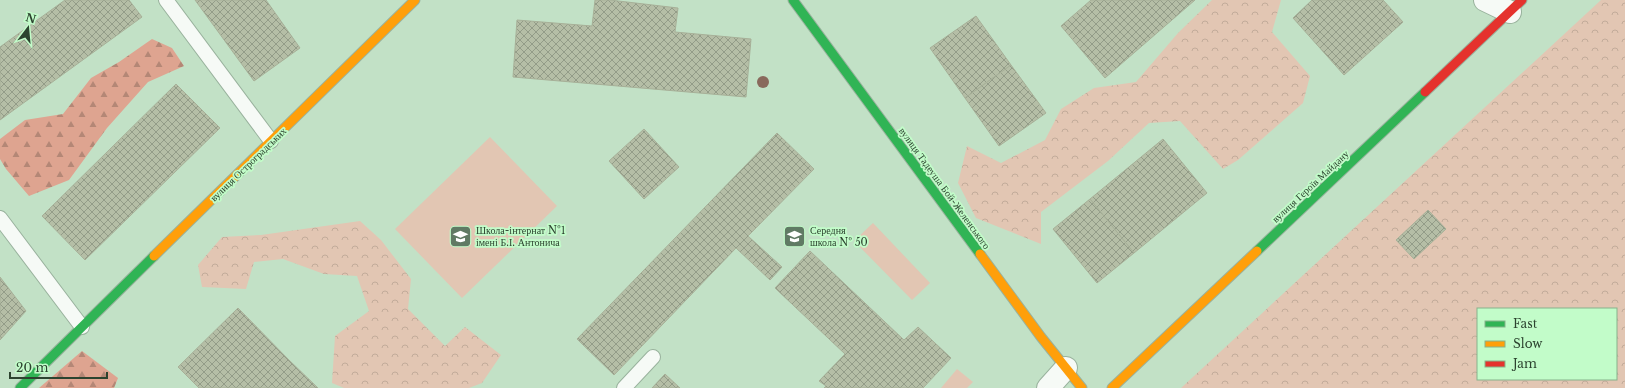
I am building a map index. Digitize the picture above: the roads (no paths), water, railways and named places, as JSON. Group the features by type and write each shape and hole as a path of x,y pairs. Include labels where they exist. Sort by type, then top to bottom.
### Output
{"street":[{"name":"вулиця Остроградських","path":"20,388 415,0"},
{"name":"вулиця Тадеуша Бой-Желенського","path":"793,0 1041,337 1082,388"},
{"path":"1485,0 1516,6"},
{"name":"вулиця Героїв Майдану","path":"1112,388 1516,6"},
{"path":"1048,388 1066,368"}],"lane":[{"path":"166,0 271,141"},
{"path":"0,218 82,327"},
{"path":"624,388 653,357"}],"place":[{"name":"Школа-інтернат №1 імені Б.І. Антонича","path":"460,236"},
{"name":"Середня школа № 50","path":"794,236"}]}
